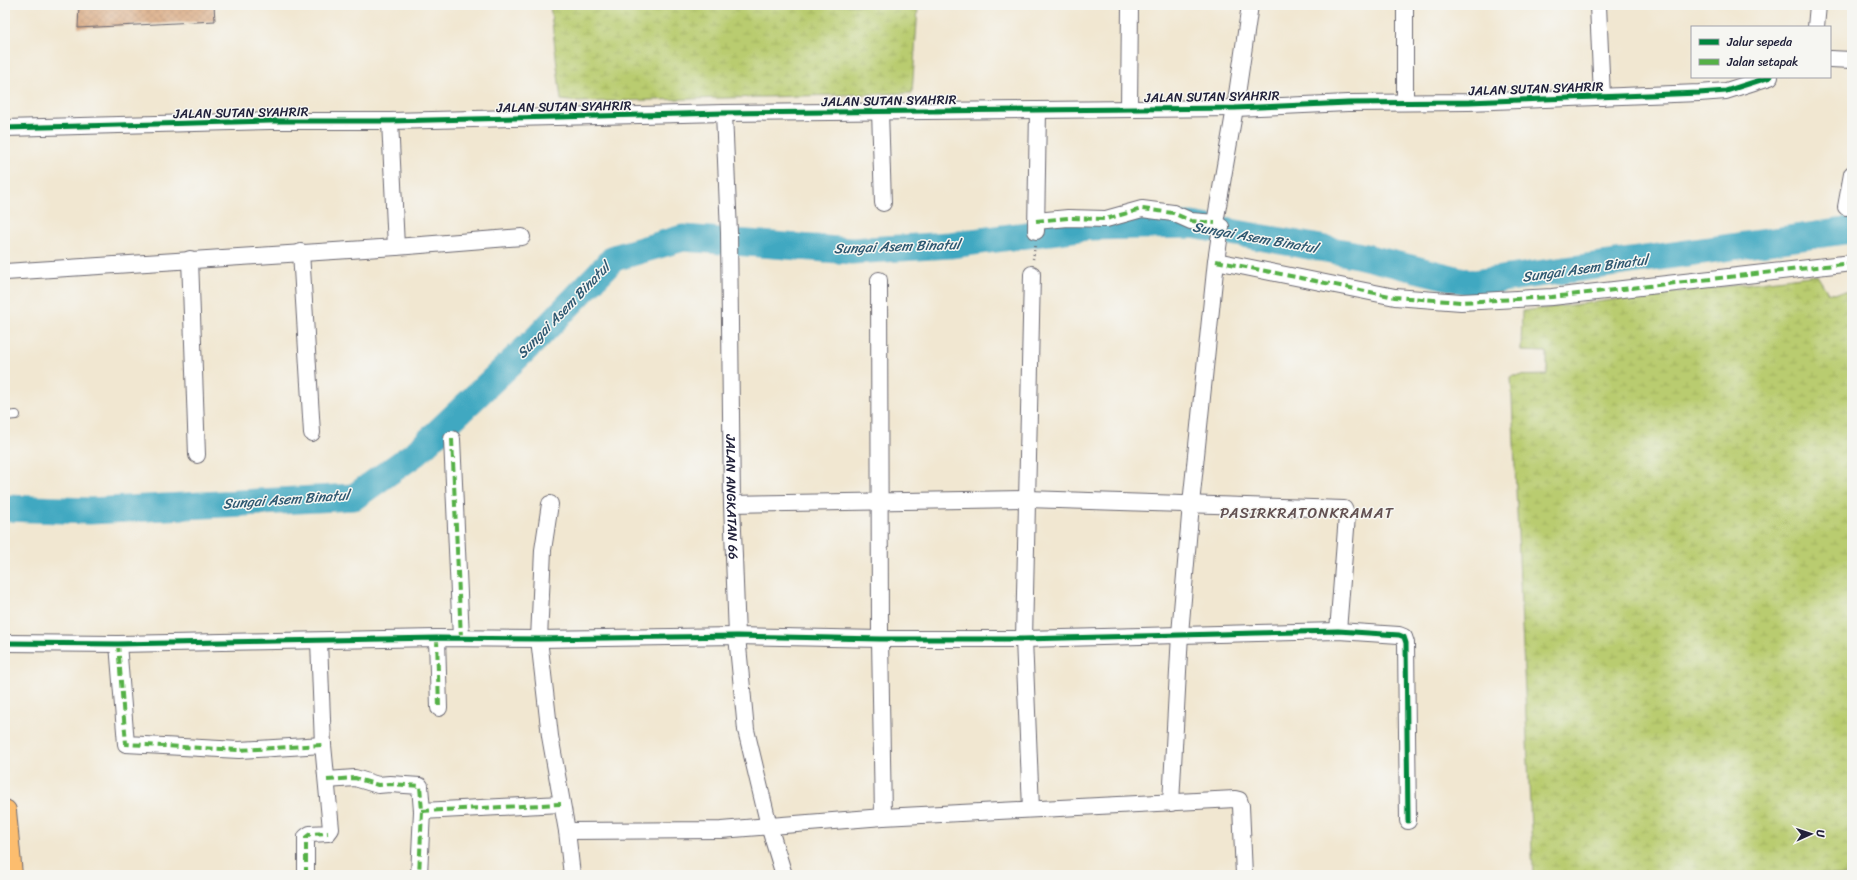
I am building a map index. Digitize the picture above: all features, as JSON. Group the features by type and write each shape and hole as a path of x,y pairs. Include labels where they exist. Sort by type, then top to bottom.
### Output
{"highway":[{"path":"5,811 11,875"}],"street":[{"path":"1129,110 1130,5"},
{"path":"1171,803 1180,634 1191,504 1217,259 1218,225 1250,5"},
{"path":"1405,5 1405,102"},
{"path":"1598,5 1602,97"},
{"path":"1816,26 1818,5"},
{"path":"1831,59 1852,60"},
{"name":"JALAN SUTAN SYAHRIR","path":"5,128 270,121 390,121 880,111 1129,110 1405,102 1469,102 1659,96 1726,91 1767,78"},
{"path":"1038,110 1036,226 1068,218 1106,219 1142,209 1173,213 1192,221 1218,225"},
{"path":"880,111 883,203"},
{"name":"JALAN ANGKATAN 66","path":"724,114 730,273 732,504 737,636 746,730 769,826 784,875"},
{"path":"390,121 396,247"},
{"path":"1846,207 1852,174"},
{"path":"5,272 396,247 522,237"},
{"path":"301,252 312,433"},
{"path":"190,259 197,455"},
{"path":"1217,259 1395,297 1461,302 1552,297 1670,282 1852,263"},
{"path":"1031,809 1024,639 1032,274"},
{"path":"879,280 880,639 883,817"},
{"path":"452,439 461,638"},
{"path":"732,504 880,503 1027,499 1340,508 1345,510 1346,516 1338,631"},
{"path":"550,504 543,550 539,639 550,736 567,831 572,875"},
{"path":"5,643 118,644 437,638 539,639 737,636 880,639 1024,639 1338,631 1399,635 1406,640 1408,821"},
{"path":"437,638 439,708"},
{"path":"306,875 306,837 310,834 328,833 331,830 323,745 319,641"},
{"path":"118,644 126,744 239,750 323,745"},
{"path":"327,780 355,778 378,785 419,785 422,810 419,875"},
{"path":"567,831 721,830 883,817 1239,800 1241,806 1244,875"},
{"path":"422,810 561,804"}],"lane":[{"path":"5,416 16,415"}],"path":[{"path":"1032,274 1036,226"}],"green space":[{"path":"550,5 984,5 918,8 912,93 579,102 561,100"},
{"path":"1817,275 1828,293 1852,292 1852,875 1533,875 1511,376 1547,375 1547,352 1521,351 1522,311"}],"building":[{"path":"79,5 214,5 215,21 78,28"}],"waterway":[{"name":"Sungai Asem Binatul","path":"5,508 90,511 354,497 416,453 537,338 614,258 683,238 851,251 950,245 1087,227 1192,225 1353,254 1473,283 1852,230"}],"marked path":[{"path":"1036,221 1068,218 1106,219 1142,209 1173,213 1191,221 1215,223"},
{"path":"1216,261 1395,297 1461,302 1552,297 1852,263"},
{"path":"452,439 461,638"},
{"path":"437,638 439,708"},
{"path":"118,644 126,744 239,750 323,745"},
{"path":"327,780 355,778 378,785 390,784 420,786 422,811 419,875"},
{"path":"422,811 561,804"},
{"path":"306,875 306,837 310,834 328,833"}],"cycle path":[{"path":"5,128 270,121 390,121 724,113 1235,108 1348,103 1469,102 1726,91 1767,78"},
{"path":"5,643 118,644 437,638 539,639 737,636 880,639 1024,639 1338,631 1399,635 1404,637 1406,643 1408,821"}],"district":[{"name":"PASIRKRATONKRAMAT","path":"1307,513"}]}
